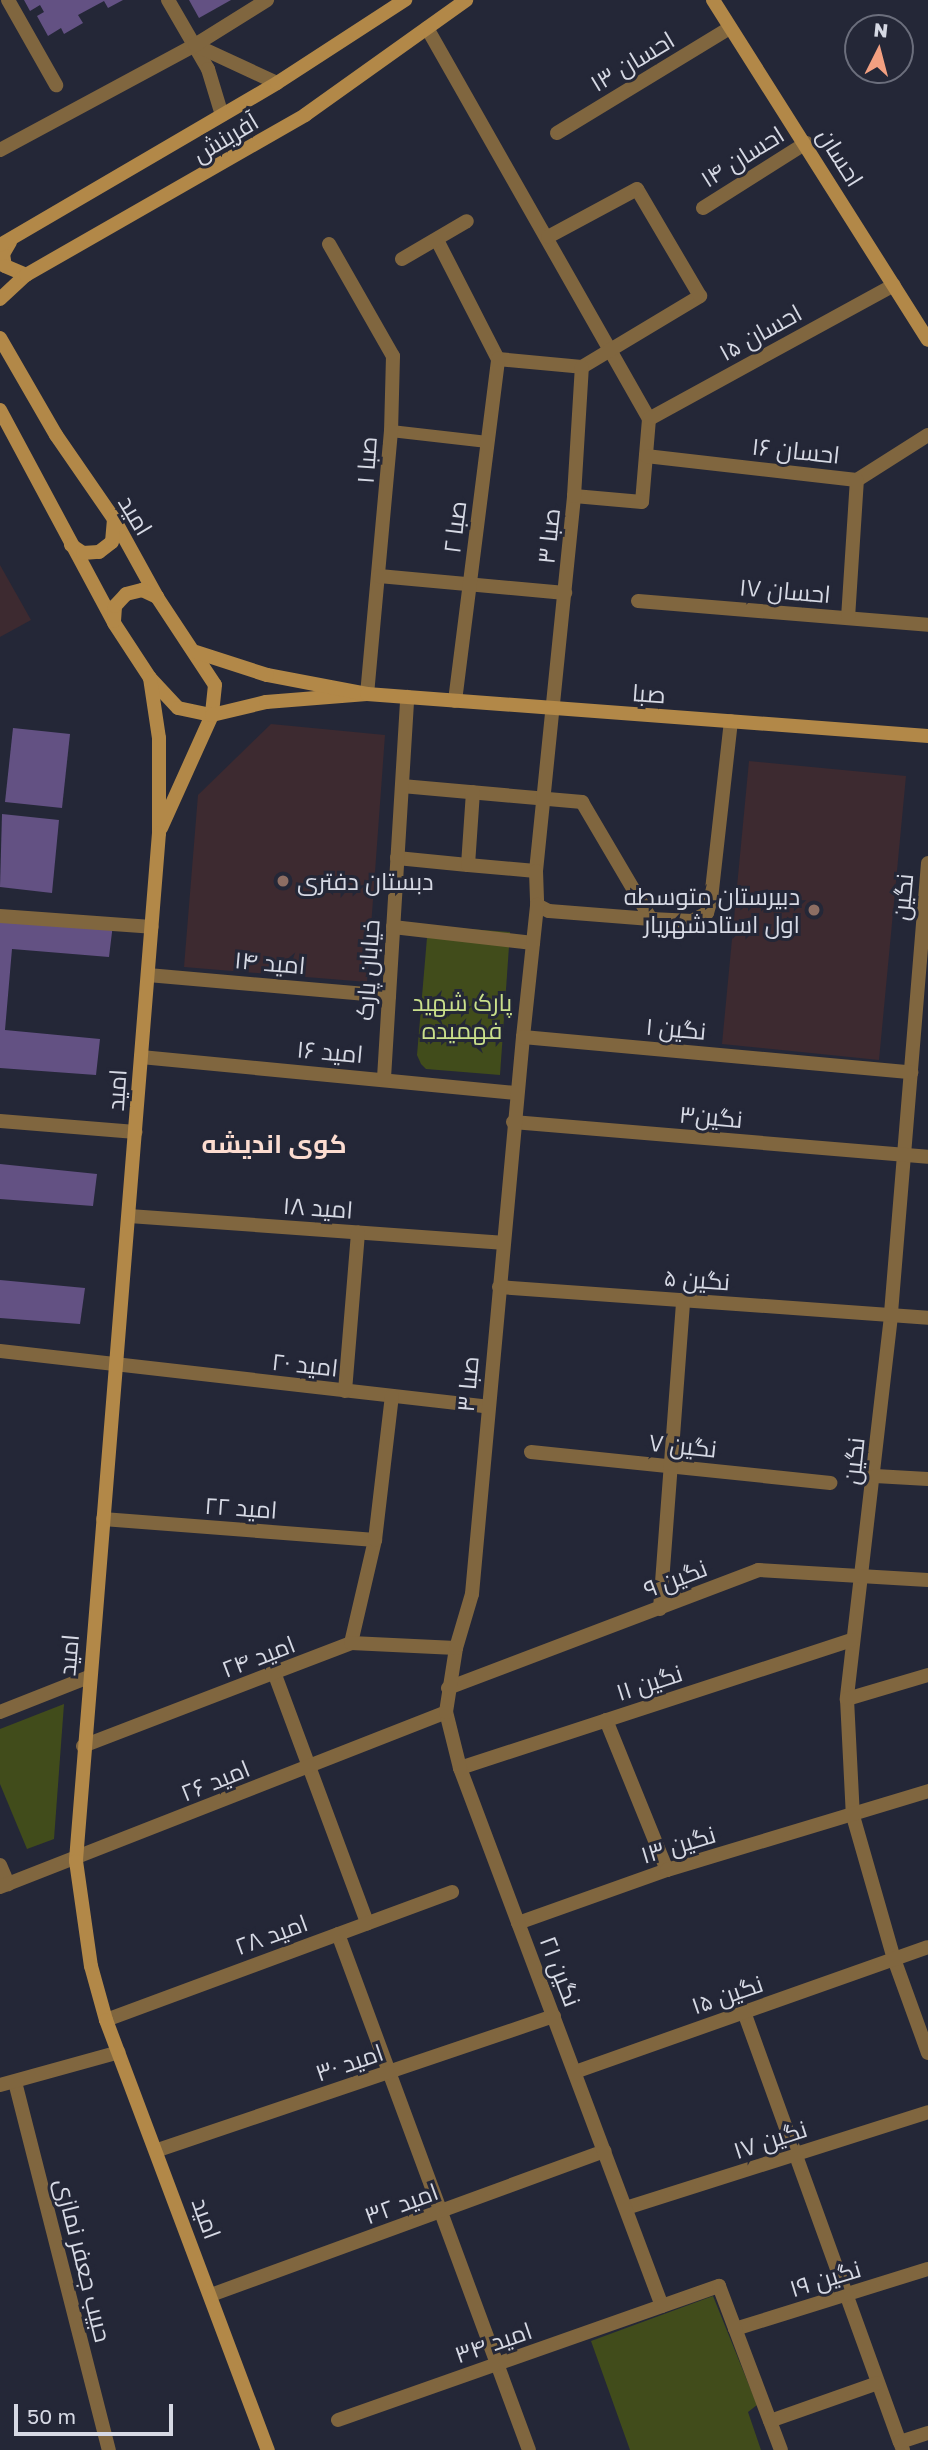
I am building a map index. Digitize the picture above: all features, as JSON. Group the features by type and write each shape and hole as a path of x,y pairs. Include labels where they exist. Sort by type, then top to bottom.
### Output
{"main road":[{"name":"آفرینش","path":"5,244 277,83 405,0"},
{"name":"آفرینش","path":"0,299 26,275 216,171 305,115 466,0"},
{"name":"احسان","path":"713,0 806,143 928,340"},
{"path":"5,244 2,254 5,266 26,275"},
{"name":"امید","path":"0,338 56,435 114,519 157,597 196,652 215,685 212,715"},
{"path":"0,410 114,622 150,678 178,708 212,715 266,702 367,694"},
{"path":"70,544 83,553 99,552 111,542 114,519"},
{"path":"114,622 115,606 126,594 142,590 157,597"},
{"path":"196,652 267,675 367,694"},
{"name":"امید","path":"150,678 159,738 159,833 130,1216 75,1861 91,1966 106,2020 158,2150 268,2450"},
{"name":"صبا","path":"367,694 928,736"},
{"path":"159,833 212,715"}],"street":[{"path":"8,0 56,85"},
{"path":"168,0 217,88 222,115"},
{"path":"0,150 195,45 267,0"},
{"name":"احسان ۱۳","path":"557,133 730,27"},
{"path":"427,28 649,419 642,502 574,496"},
{"path":"195,45 277,83"},
{"name":"احسان ۱۴","path":"702,208 806,143"},
{"path":"437,240 498,359 582,367 700,296 636,189 548,237"},
{"path":"402,259 467,221"},
{"name":"صبا ۱","path":"329,244 393,356 391,432 367,694"},
{"name":"احسان ۱۵","path":"649,419 894,285"},
{"name":"صبا ۲","path":"455,701 498,359"},
{"name":"صبا ۳","path":"523,1037 537,905 536,871 550,708 574,496 582,367"},
{"name":"احسان ۱۶","path":"646,456 856,480 928,435"},
{"path":"848,618 856,480"},
{"path":"379,576 565,593"},
{"name":"احسان ۱۷","path":"638,601 928,625"},
{"name":"خیابان پارک","path":"384,1078 407,697"},
{"path":"537,905 549,911 692,921 707,913 731,721"},
{"path":"402,786 582,802 651,919"},
{"path":"468,865 473,793"},
{"path":"397,858 536,871"},
{"name":"نگین","path":"928,863 923,996 911,1072 891,1317 864,1574 852,1640 847,1699 853,1816 894,1959 928,2053"},
{"path":"0,916 152,927"},
{"path":"393,927 533,943"},
{"name":"امید ۱۴","path":"148,975 389,996"},
{"path":"513,1122 523,1037"},
{"name":"نگین ۱","path":"523,1037 911,1072"},
{"name":"امید ۱۶","path":"141,1057 384,1078 515,1093"},
{"path":"0,1121 136,1132"},
{"name":"صبا ۳","path":"456,1648 472,1594 513,1122"},
{"name":"نگین۳","path":"513,1122 928,1157"},
{"name":"امید ۱۸","path":"130,1216 502,1243"},
{"path":"345,1391 358,1233"},
{"name":"نگین ۵","path":"499,1287 928,1318"},
{"path":"660,1609 683,1301"},
{"name":"امید ۲۰","path":"0,1351 488,1407"},
{"path":"351,1643 375,1540 392,1396"},
{"name":"نگین ۷","path":"531,1452 830,1483"},
{"path":"874,1476 928,1479"},
{"name":"امید ۲۲","path":"103,1519 375,1540"},
{"name":"نگین ۹","path":"448,1688 758,1570 864,1574 928,1580"},
{"name":"نگین ۱۱","path":"460,1768 852,1640"},
{"name":"امید ۲۴","path":"83,1746 275,1675 351,1643 456,1648"},
{"name":"نگین ۲۱","path":"456,1648 446,1712 460,1768 663,2306"},
{"path":"275,1675 367,1923"},
{"path":"847,1699 928,1675"},
{"path":"0,1712 89,1677"},
{"name":"امید ۲۶","path":"4,1886 75,1861 446,1712"},
{"path":"606,1720 667,1870"},
{"name":"نگین ۱۳","path":"518,1923 667,1870 853,1816 928,1791"},
{"path":"0,1864 4,1886"},
{"name":"امید ۲۸","path":"106,2020 452,1892"},
{"path":"338,1934 495,2366 529,2450"},
{"name":"نگین ۱۵","path":"575,2072 928,1947"},
{"path":"744,2012 902,2446 928,2433"},
{"name":"امید ۳۰","path":"158,2150 554,2016"},
{"path":"7,2084 119,2052"},
{"name":"حبیب جعفر نمازی","path":"7,2084 109,2450"},
{"name":"نگین ۱۷","path":"626,2208 928,2112"},
{"name":"امید ۳۲","path":"211,2295 605,2151"},
{"name":"نگین ۱۹","path":"735,2329 928,2269"},
{"name":"امید ۳۴","path":"338,2420 719,2286 735,2329"},
{"path":"735,2329 781,2450"},
{"path":"770,2421 878,2383"}],"lane":[{"path":"391,432 487,442"}],"shaded area":[{"path":"0,565 31,620 0,637"},
{"name":"دبستان دفتری","path":"271,724 385,735 367,982 184,967 198,795"},
{"name":"دبیرستان متوسطه اول استادشهریار","path":"749,761 906,776 879,1060 722,1044"}],"green space":[{"name":"پارک شهید فهمیده","path":"428,926 510,932 500,1075 426,1069 421,1064 417,1055"},
{"path":"64,1704 54,1839 27,1849 0,1784 0,1729"},
{"path":"713,2296 757,2405 748,2412 761,2450 630,2450 591,2341"}],"building":[{"path":"24,0 123,0 108,8 104,1 78,15 83,23 64,34 61,28 48,36 37,16 44,12 40,5 30,11"},
{"path":"189,0 231,0 199,18"},
{"path":"13,728 70,734 62,808 5,802"},
{"path":"2,814 59,820 52,893 0,887"},
{"path":"0,914 113,924 109,957 12,949 5,1030 100,1039 96,1075 0,1068"},
{"path":"0,1164 97,1174 93,1206 0,1199"},
{"path":"0,1280 85,1288 80,1324 0,1318"}],"place":[{"name":"دبستان دفتری","path":"283,881"},
{"name":"دبیرستان متوسطه اول استادشهریار","path":"814,910"}],"district":[{"name":"کوی اندیشه","path":"274,1144"}]}
